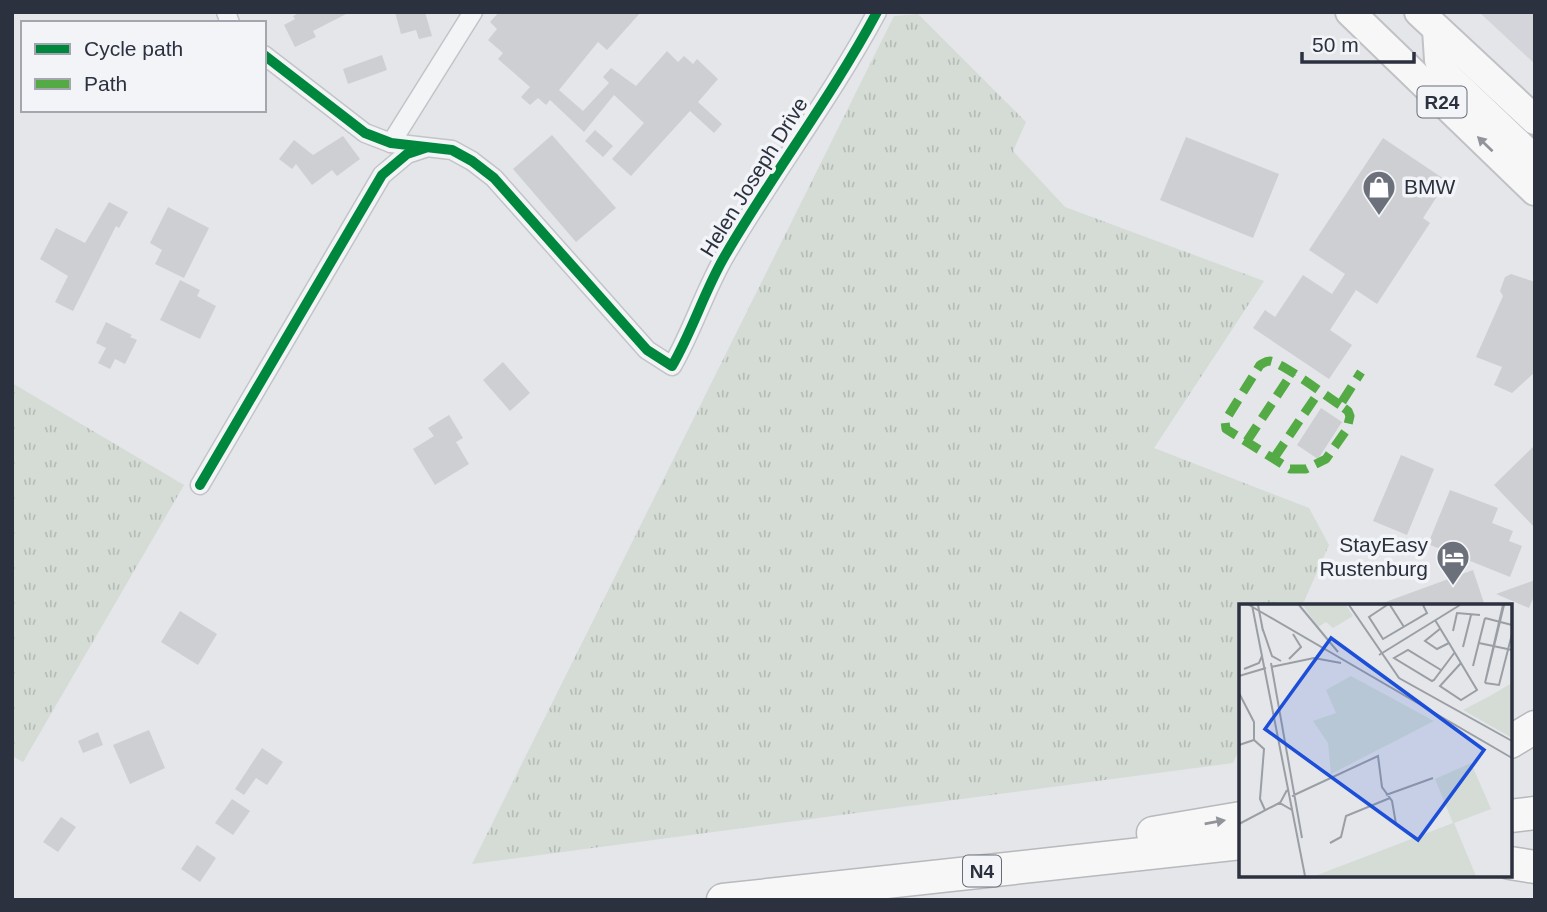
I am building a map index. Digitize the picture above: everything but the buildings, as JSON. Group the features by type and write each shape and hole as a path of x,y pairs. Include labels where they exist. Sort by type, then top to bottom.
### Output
{"highway":[{"path":"1512,741 1535,727"},
{"path":"1512,816 1535,813"},
{"path":"786,894 855,879 1239,818"},
{"name":"N4","path":"723,900 1239,843"},
{"path":"1512,863 1535,867"},
{"path":"830,900 1239,864"}],"main road":[{"name":"R24","path":"1350,12 1535,191"},
{"name":"R24","path":"1428,21 1535,120"},
{"path":"1428,21 1444,73 1535,160"}],"street":[{"path":"391,143 473,12"},
{"name":"Helen Joseph Drive","path":"432,146 452,150 494,178 625,327 648,350 672,366 724,257 790,150 828,96 877,12"},
{"path":"266,57 365,133 391,143 432,146"},
{"path":"200,485 382,175 407,154 432,146"}],"shaded area":[{"path":"1479,12 1535,12 1535,64"}],"green space":[{"path":"918,14 1026,122 1013,151 1065,207 1264,281 1154,448 1309,508 1329,545 1303,604 1239,604 1239,750 1233,763 472,864 894,16"},
{"path":"12,383 184,485 23,762 12,756"}],"marked path":[{"path":"1340,405 1284,367 1267,361 1260,365 1225,421 1226,429 1290,469 1306,469 1326,459 1347,429 1350,416 1340,405 1361,372"},
{"path":"1247,441 1292,373"},
{"path":"1274,458 1319,392"}],"cycle path":[{"path":"266,57 365,133 391,143 452,150 472,161 494,178 647,350 672,366 726,254 841,74 877,12"},
{"path":"200,485 382,175 407,154 425,148"}],"place":[{"name":"BMW","path":"1379,217"},
{"name":"StayEasy Rustenburg","path":"1453,587"}]}
